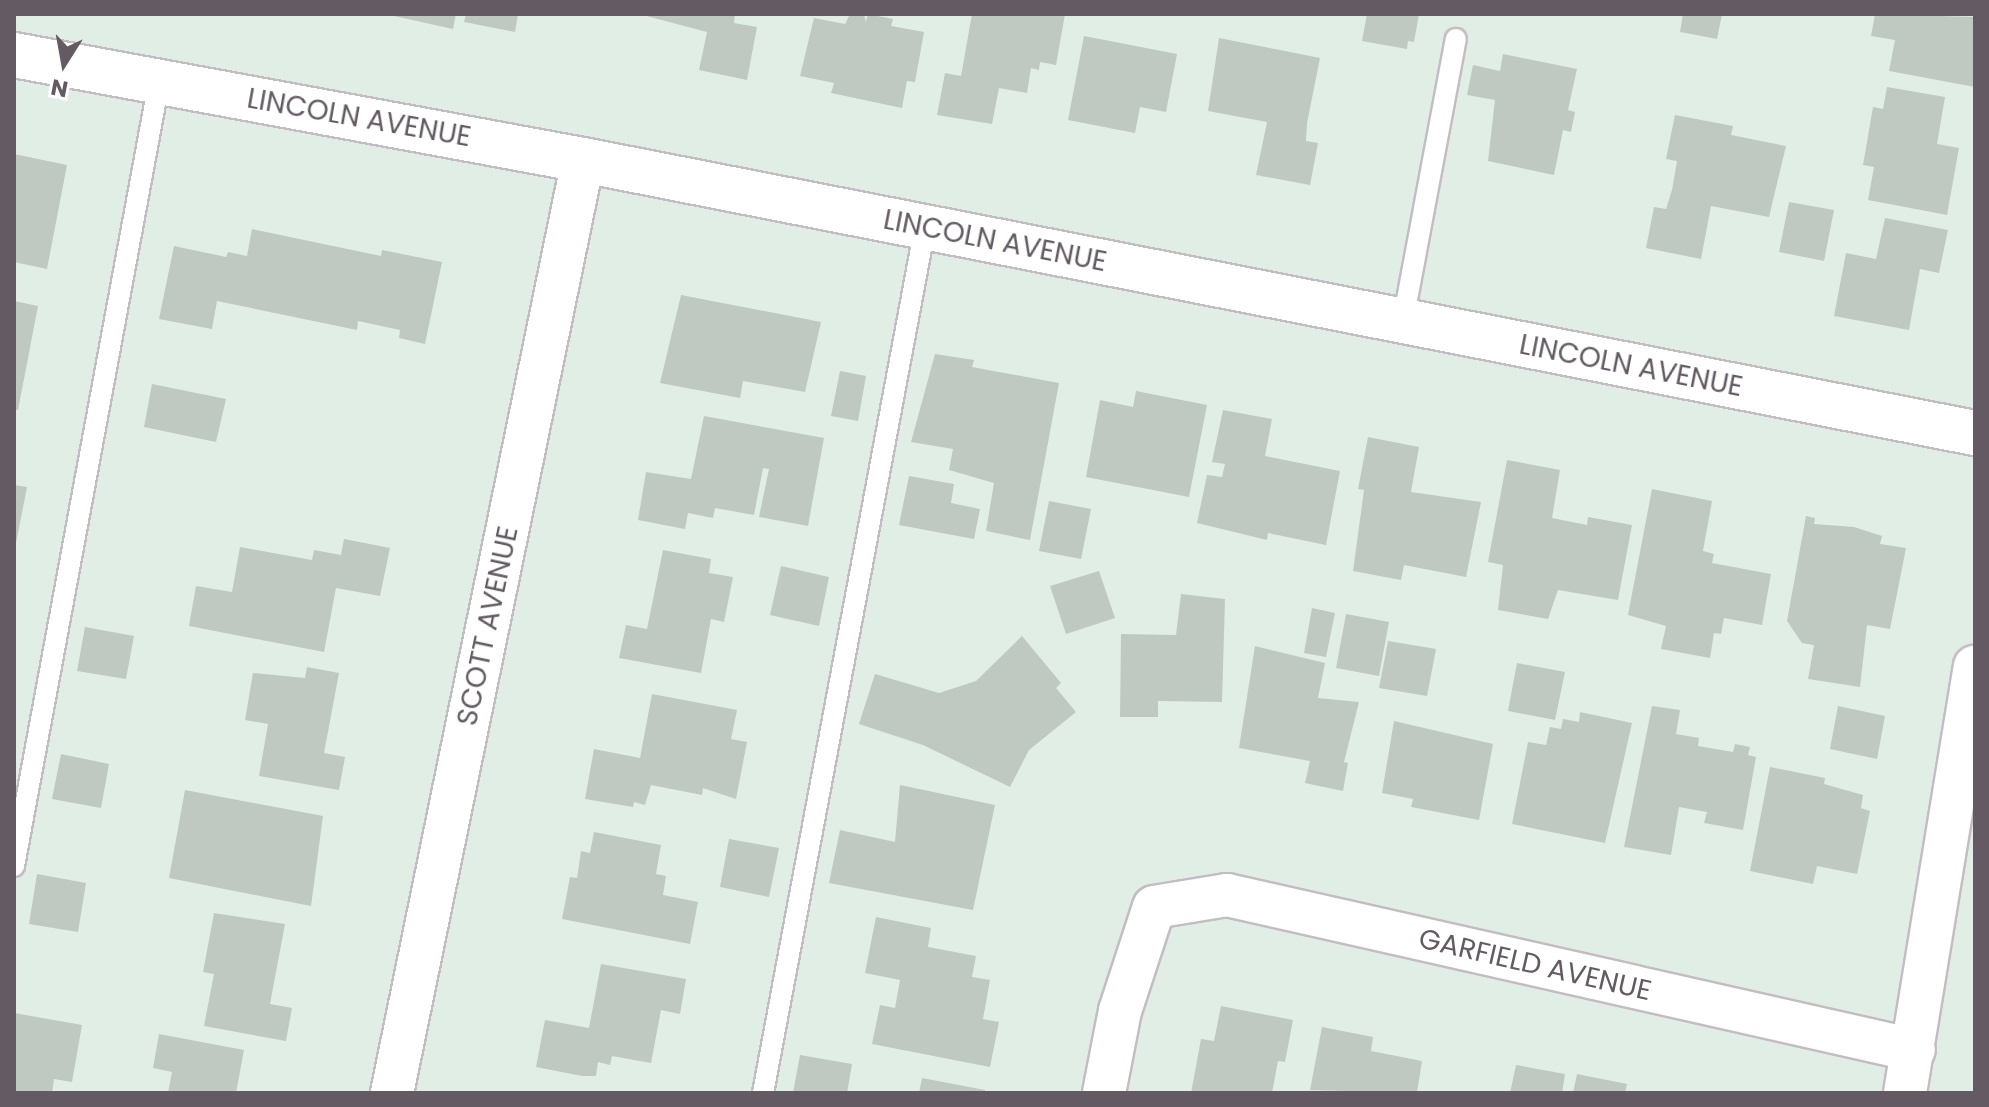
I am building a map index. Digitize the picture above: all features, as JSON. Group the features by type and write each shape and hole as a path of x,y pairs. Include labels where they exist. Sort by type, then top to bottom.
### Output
{"street":[{"name":"LINCOLN AVENUE","path":"14,55 583,160 1975,433"},
{"name":"SCOTT AVENUE","path":"392,1093 583,160"},
{"path":"1905,1093 1975,667"},
{"name":"GARFIELD AVENUE","path":"1104,1093 1120,1011 1154,907 1227,895 1914,1050"}],"lane":[{"path":"1403,321 1456,39"},
{"path":"14,866 159,82"},
{"path":"763,1093 925,227"}],"building":[{"path":"385,14 456,14 453,29"},
{"path":"466,14 518,14 515,32 464,22"},
{"path":"639,14 735,14 734,23 757,27 747,80 699,70 707,32"},
{"path":"850,14 864,15 866,22 868,14 893,19 891,26 924,32 915,82 907,81 902,108 831,93 834,83 800,76 814,18 845,24"},
{"path":"972,14 1065,14 1056,65 1040,62 1039,70 1031,68 1027,93 999,88 992,124 937,115 945,73 961,76"},
{"path":"1367,14 1419,14 1414,42 1408,41 1407,49 1362,41"},
{"path":"1683,14 1722,14 1717,39 1680,32"},
{"path":"1875,14 1975,17 1975,87 1889,71 1895,40 1871,36"},
{"path":"1084,36 1177,54 1166,112 1140,107 1135,133 1068,120"},
{"path":"1219,38 1320,58 1307,123 1306,141 1318,143 1310,185 1256,175 1267,122 1208,111"},
{"path":"1503,54 1577,69 1568,110 1575,112 1571,132 1563,130 1554,175 1488,161 1495,100 1467,95 1473,65 1500,71"},
{"path":"1887,87 1945,97 1937,144 1959,148 1947,215 1868,200 1874,167 1863,165 1873,107 1883,109"},
{"path":"1675,115 1733,126 1731,135 1786,146 1769,217 1711,206 1701,259 1646,248 1654,207 1666,209 1672,190 1677,161 1666,159"},
{"path":"14,154 67,165 47,269 14,262"},
{"path":"1789,202 1834,210 1824,261 1779,252"},
{"path":"1885,218 1948,230 1939,273 1920,269 1909,330 1834,316 1846,253 1876,259"},
{"path":"252,229 381,256 382,250 442,262 425,344 399,338 400,330 358,321 357,330 217,301 212,329 159,319 174,246 226,257 228,252 247,256"},
{"path":"681,295 821,322 805,392 743,381 740,398 660,383"},
{"path":"14,301 38,306 18,410 14,409"},
{"path":"935,354 974,360 972,367 1059,383 1030,540 986,531 994,483 949,470 953,449 911,442"},
{"path":"840,371 866,376 858,421 831,416"},
{"path":"152,384 226,399 216,442 144,427"},
{"path":"1136,391 1207,405 1189,497 1086,477 1100,400 1133,407"},
{"path":"1223,410 1272,419 1265,456 1340,471 1326,545 1268,533 1267,540 1197,523 1207,475 1222,477 1225,464 1212,462"},
{"path":"704,416 824,438 808,526 759,517 769,469 763,468 754,515 715,508 713,518 688,513 685,529 638,520 646,472 691,479"},
{"path":"1368,437 1419,447 1411,492 1481,502 1466,577 1404,565 1401,580 1353,571 1364,490 1358,489"},
{"path":"1507,460 1560,470 1552,518 1587,525 1588,517 1632,525 1618,600 1558,590 1548,619 1498,610 1503,565 1488,562"},
{"path":"909,476 954,484 951,503 980,509 974,539 899,525"},
{"path":"14,485 27,487 15,548 14,548"},
{"path":"1652,489 1712,501 1703,551 1714,554 1712,563 1771,574 1762,625 1724,618 1721,634 1714,633 1710,658 1661,649 1666,626 1628,615"},
{"path":"1049,501 1091,509 1081,559 1039,551"},
{"path":"1806,516 1815,518 1814,524 1854,527 1882,536 1880,544 1906,548 1890,629 1867,625 1860,687 1808,679 1814,645 1802,643 1787,621"},
{"path":"344,539 390,548 380,596 336,588 324,652 189,626 196,586 232,592 240,547 312,560 314,550 341,555"},
{"path":"663,550 711,559 709,573 733,577 724,622 711,619 701,673 619,658 626,625 647,629"},
{"path":"781,566 829,577 819,626 770,615"},
{"path":"1099,571 1115,618 1066,634 1050,586"},
{"path":"1181,594 1225,599 1222,702 1158,701 1158,717 1120,717 1121,634 1176,635"},
{"path":"1312,608 1335,613 1326,657 1304,653"},
{"path":"1346,614 1389,622 1379,676 1336,668"},
{"path":"85,627 134,636 126,679 77,671"},
{"path":"1022,636 1061,683 1056,688 1076,712 1029,750 1010,787 923,745 859,724 875,674 939,693 976,681"},
{"path":"1388,641 1436,649 1427,696 1379,688"},
{"path":"1255,646 1325,663 1318,698 1359,702 1344,762 1348,763 1343,791 1305,783 1310,761 1239,748"},
{"path":"1517,663 1565,672 1555,720 1508,711"},
{"path":"307,667 339,673 324,753 345,757 339,790 259,776 268,724 245,720 253,673 305,678"},
{"path":"652,694 737,710 731,739 747,742 736,799 703,788 702,795 651,785 645,805 634,802 633,807 585,799 594,749 640,758"},
{"path":"1652,706 1680,710 1676,734 1699,738 1698,746 1733,752 1735,744 1750,747 1748,755 1756,757 1743,830 1704,823 1707,812 1679,807 1671,855 1624,847"},
{"path":"1838,706 1885,716 1877,759 1830,749"},
{"path":"1580,712 1632,723 1605,843 1512,824 1528,742 1546,745 1550,727 1561,729 1563,719 1579,722"},
{"path":"1394,721 1493,744 1479,820 1411,807 1413,799 1382,793"},
{"path":"61,754 109,764 101,808 52,799"},
{"path":"1770,767 1825,778 1824,784 1863,795 1861,808 1870,811 1857,874 1817,866 1813,884 1750,871"},
{"path":"900,785 995,805 973,910 829,883 840,830 895,842"},
{"path":"185,790 323,816 311,906 169,878"},
{"path":"594,832 661,845 656,874 666,876 663,895 698,902 690,944 562,919 570,877 577,878 581,851 590,853"},
{"path":"729,839 779,848 769,897 720,887"},
{"path":"37,874 86,883 78,932 29,924"},
{"path":"214,913 285,924 270,1004 292,1008 286,1041 204,1026 214,974 203,972"},
{"path":"876,917 931,928 928,947 976,956 972,977 990,980 983,1019 999,1022 990,1067 872,1044 880,1005 895,1008 900,980 865,973"},
{"path":"601,964 686,979 680,1014 661,1010 651,1063 612,1056 610,1065 598,1062 596,1076 536,1067 545,1020 589,1028"},
{"path":"1221,1006 1293,1020 1285,1062 1278,1061 1272,1093 1191,1093 1201,1039 1214,1041"},
{"path":"14,1013 82,1025 72,1082 54,1079 52,1093 14,1093"},
{"path":"1322,1027 1373,1037 1371,1051 1422,1061 1417,1093 1310,1090"},
{"path":"159,1034 244,1050 236,1093 168,1093 172,1072 153,1068"},
{"path":"800,1055 852,1064 847,1093 793,1093"},
{"path":"1516,1065 1565,1074 1562,1093 1510,1093"},
{"path":"1577,1074 1627,1084 1625,1093 1573,1093"},
{"path":"922,1078 985,1090 985,1093 919,1093"}]}
